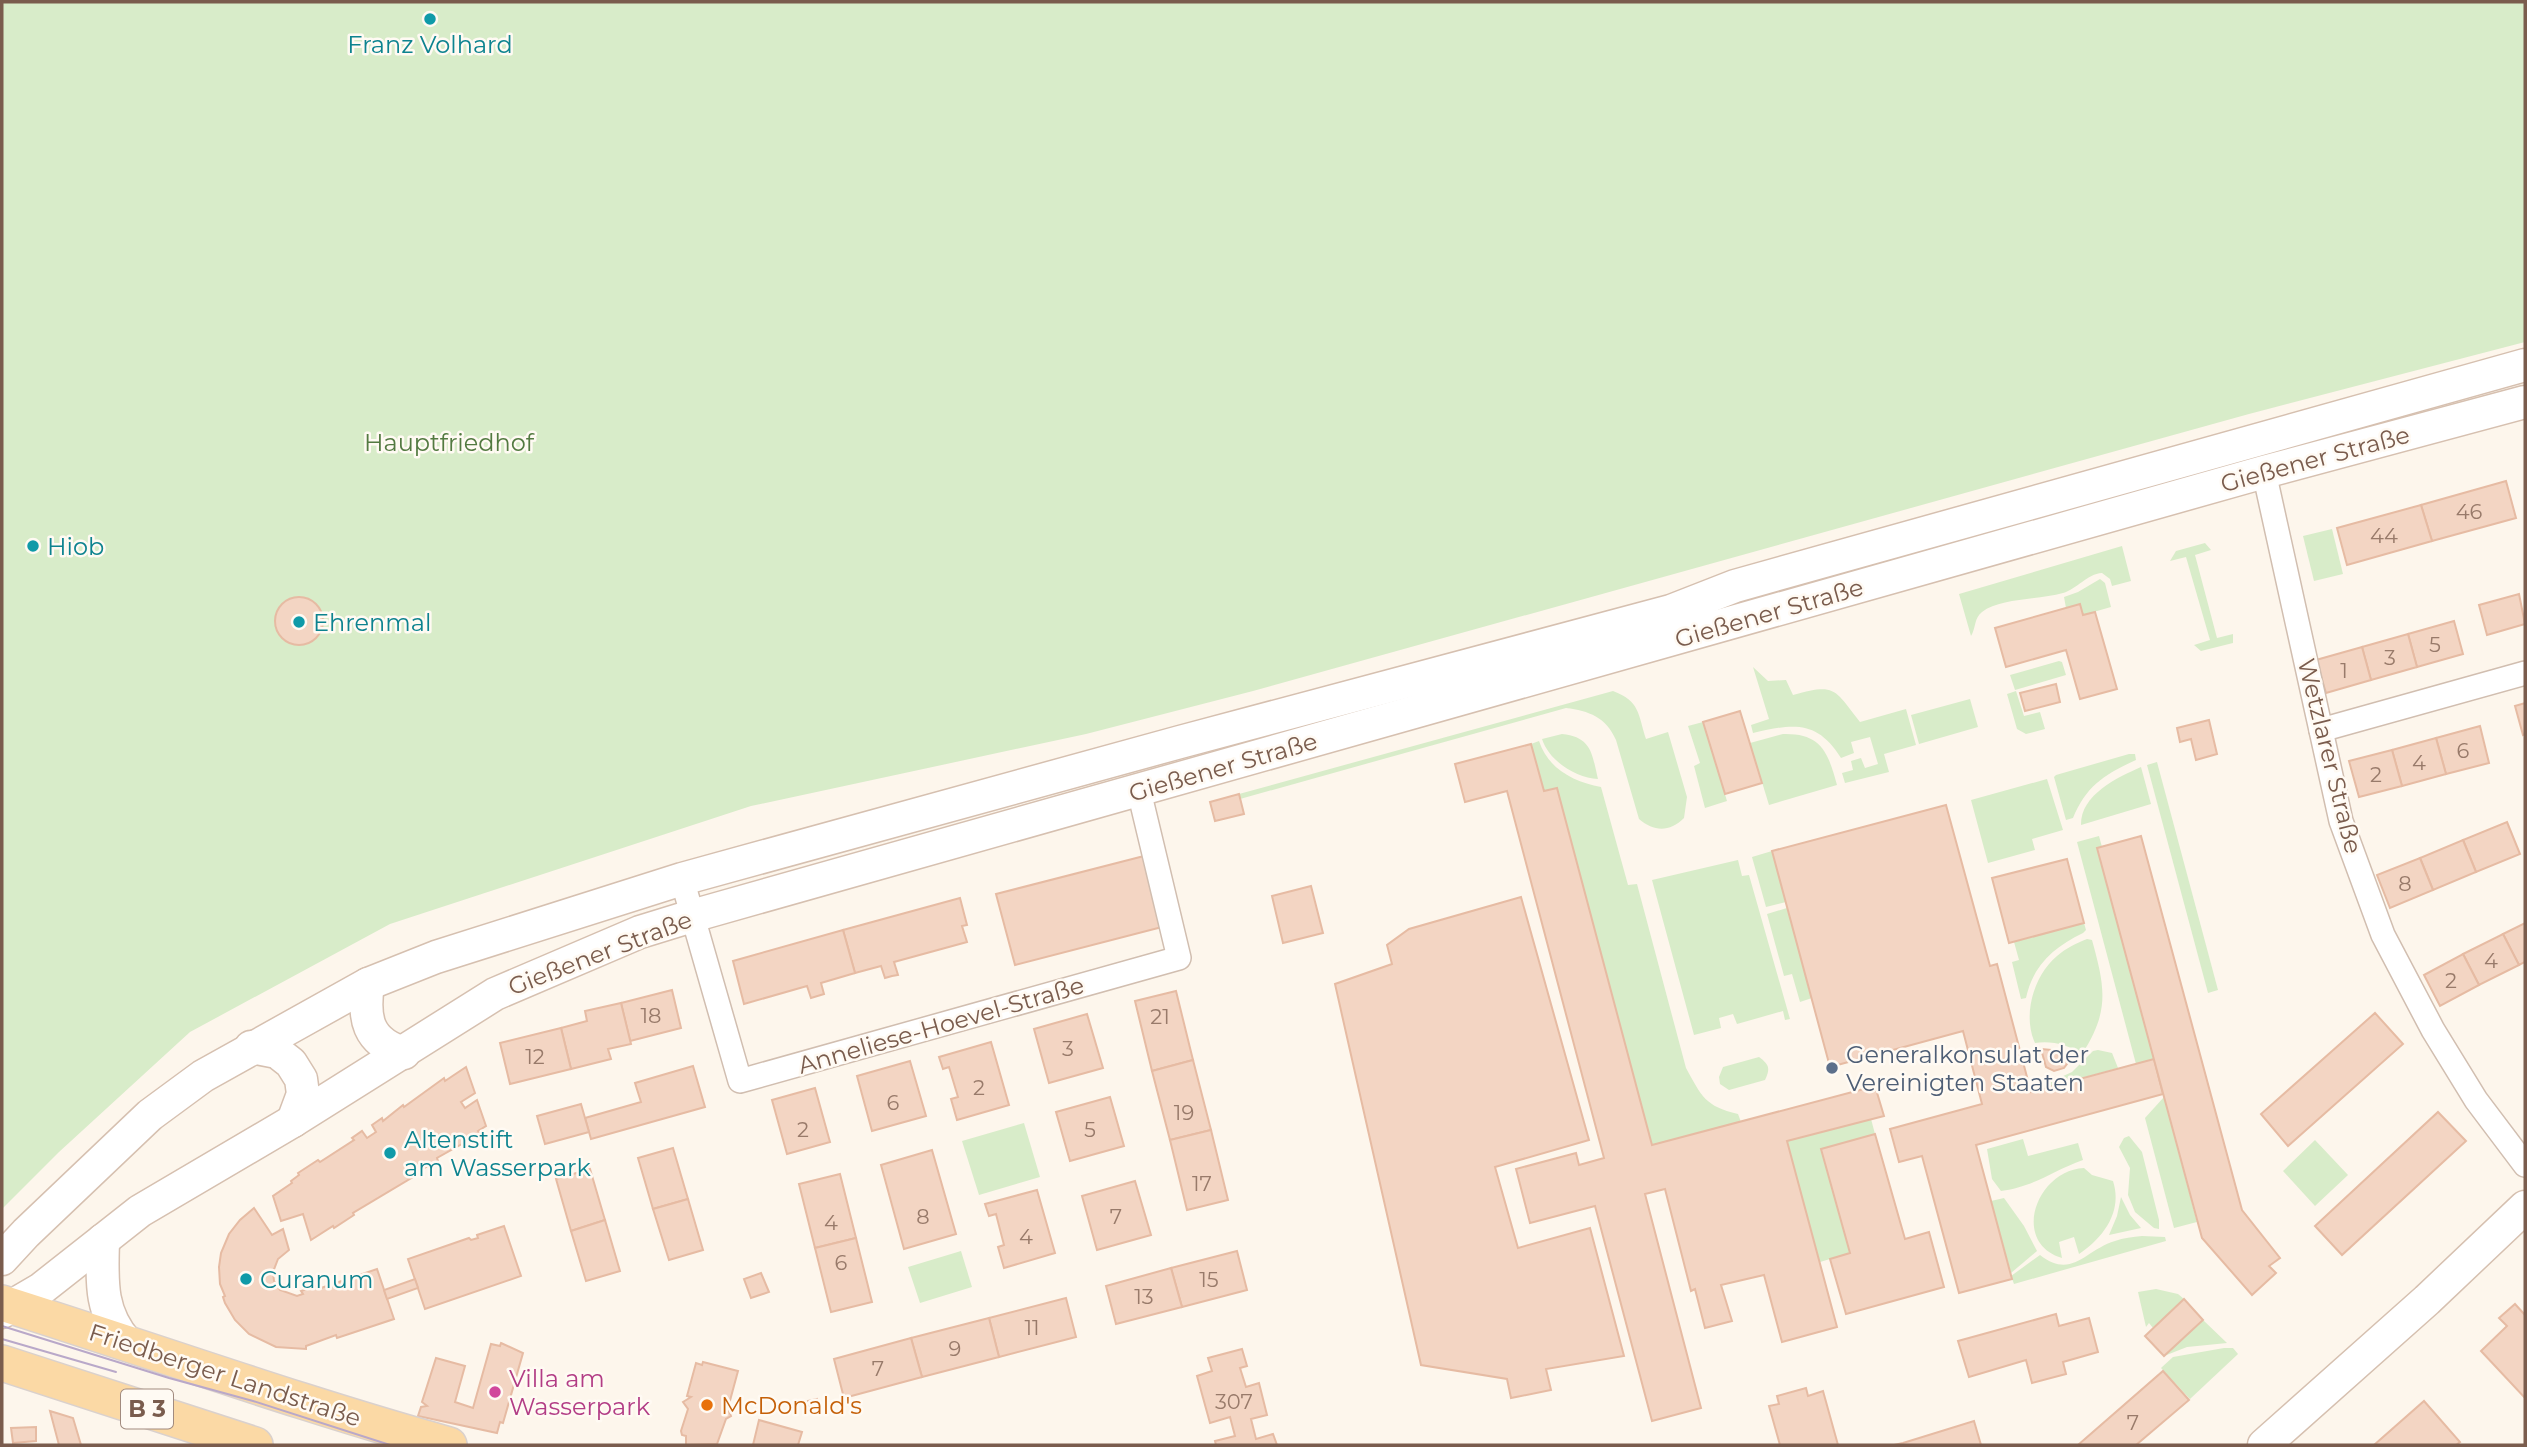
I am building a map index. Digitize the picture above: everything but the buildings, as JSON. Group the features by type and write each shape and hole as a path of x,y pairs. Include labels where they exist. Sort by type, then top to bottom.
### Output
{"main road":[{"name":"Gießener Straße","path":"3,1257 150,1115 203,1076 368,984 436,957 682,879 1671,611 1735,586 2525,365"},
{"name":"Gießener Straße","path":"6,1307 41,1289 140,1211 293,1121 495,994 640,932 2264,472 2525,402"},
{"path":"368,984 365,1005 368,1025 389,1048 404,1053"},
{"path":"251,1048 277,1052 291,1063 301,1079 303,1094 293,1121"},
{"path":"2264,1445 2427,1300 2525,1206"},
{"path":"103,1240 104,1299 115,1329 127,1343"},
{"name":"Friedberger Landstraße","path":"6,1307 127,1343 339,1414 449,1445"},
{"name":"B 3","path":"2,1363 255,1445"}],"street":[{"name":"Wetzlarer Straße","path":"2264,472 2341,821 2383,935 2433,1030 2476,1100 2525,1165"},
{"path":"2321,730 2525,673"},
{"name":"Anneliese-Hoevel-Straße","path":"682,879 740,1081 1179,958 1139,790"}],"green space":[{"name":"Hauptfriedhof","path":"2,2 2525,2 2525,342 2249,414 1253,691 1086,734 751,806 390,924 190,1032 59,1152 2,1209"},
{"path":"2332,529 2343,574 2314,581 2303,536"},
{"path":"2205,543 2211,550 2195,555 2217,638 2233,634 2233,643 2201,651 2194,645 2210,640 2186,557 2170,561 2176,551"},
{"path":"2122,546 2131,581 2112,586 2110,579 2102,573 2063,593 1990,607 1979,614 1971,636 1959,594"},
{"path":"2100,579 2105,583 2111,607 2083,615 2066,608 2064,597"},
{"path":"2062,662 2066,675 2015,690 2010,675"},
{"path":"1753,667 1768,681 1786,680 1793,695 1818,690 1833,692 1845,702 1860,722 1906,709 1916,745 1884,754 1889,772 1845,783 1842,773 1853,770 1851,761 1861,758 1865,768 1878,764 1870,737 1851,742 1854,753 1841,758 1823,736 1803,727 1753,733 1751,725 1769,719"},
{"path":"1613,691 1628,699 1637,709 1646,739 1668,732 1687,797 1684,818 1673,826 1656,828 1639,819 1612,732 1596,716 1566,708 1240,799 1239,794"},
{"path":"2016,691 2024,716 2040,712 2045,729 2026,734 2017,729 2007,694"},
{"path":"1970,699 1978,727 1919,744 1911,715"},
{"path":"1703,722 1727,801 1705,808 1694,766 1700,763 1688,726"},
{"path":"1562,734 1579,739 1589,748 1598,779 1572,772 1551,754 1542,739"},
{"path":"1783,734 1806,737 1821,747 1837,785 1769,805 1750,743"},
{"path":"1539,741 1555,767 1563,773 1581,782 1601,787 1628,885 1637,884 1686,1068 1711,1104 1738,1114 1741,1122 1652,1145 1557,788 1544,791 1531,744"},
{"path":"2135,754 2136,760 2098,782 2084,797 2073,818 2066,820 2054,777"},
{"path":"2157,762 2218,990 2208,993 2147,765"},
{"path":"2141,767 2151,804 2081,825 2082,814 2093,796 2102,788"},
{"path":"2047,779 2063,830 2032,839 2035,850 1988,863 1971,800"},
{"path":"2099,836 2102,847 2097,849 2154,1059 2136,1064 2077,842"},
{"path":"1772,851 1786,902 1766,907 1752,857"},
{"path":"1738,860 1742,876 1749,875 1790,1019 1785,1020 1783,1011 1737,1024 1733,1014 1719,1018 1721,1028 1694,1035 1652,880"},
{"path":"1787,908 1812,998 1800,1002 1792,974 1784,976 1767,914"},
{"path":"2084,923 2086,930 2083,933 2046,958 2029,986 2026,998 2021,999 2012,962 2019,960 2014,942"},
{"path":"2087,939 2092,940 2102,985 2101,1011 2091,1039 2082,1054 2060,1044 2035,1043 2031,1032 2030,1008 2032,996 2042,974 2057,956"},
{"path":"2093,1051 2112,1053 2118,1068 2041,1089 2039,1087 2072,1072"},
{"path":"1759,1057 1768,1067 1765,1080 1729,1090 1720,1084 1719,1077 1723,1067"},
{"path":"2164,1097 2197,1222 2174,1228 2145,1118"},
{"path":"1871,1119 1875,1134 1821,1149 1850,1253 1820,1262 1787,1141"},
{"path":"1024,1123 1040,1177 979,1195 962,1141"},
{"path":"2129,1136 2142,1152 2159,1229 2135,1212 2128,1195 2130,1168 2119,1147 2124,1138"},
{"path":"2023,1139 2028,1156 2078,1143 2083,1160 2034,1182 2001,1191 1992,1179 1987,1149"},
{"path":"2315,1140 2348,1175 2315,1206 2283,1171"},
{"path":"2084,1168 2092,1175 2113,1181 2113,1214 2103,1232 2079,1254 2074,1237 2059,1242 2062,1258 2046,1250 2037,1237 2034,1223 2036,1208 2053,1181 2067,1172"},
{"path":"2121,1197 2130,1215 2141,1228 2109,1235 2117,1216"},
{"path":"2004,1198 2024,1226 2037,1251 2011,1273 1991,1201"},
{"path":"2142,1236 2165,1237 2166,1241 2014,1284 2011,1276 2040,1255 2061,1265 2070,1264 2104,1245"},
{"path":"961,1251 972,1287 920,1303 908,1267"},
{"path":"2156,1289 2178,1294 2184,1299 2153,1328 2149,1323 2146,1327 2138,1292"},
{"path":"2203,1320 2227,1343 2187,1347 2164,1356"},
{"path":"2233,1348 2238,1354 2190,1399 2161,1368 2173,1357"}],"tram line":[{"path":"2,1326 390,1445"},
{"path":"2,1339 116,1372"}],"place":[{"name":"Franz Volhard","path":"430,19"},
{"name":"Hiob","path":"33,546"},
{"name":"Ehrenmal","path":"299,622"},
{"name":"Generalkonsulat der Vereinigten Staaten","path":"1832,1068"},
{"name":"Altenstift am Wasserpark","path":"390,1153"},
{"name":"Curanum","path":"246,1279"},
{"name":"Villa am Wasserpark","path":"495,1392"},
{"name":"McDonald's","path":"707,1405"}]}
